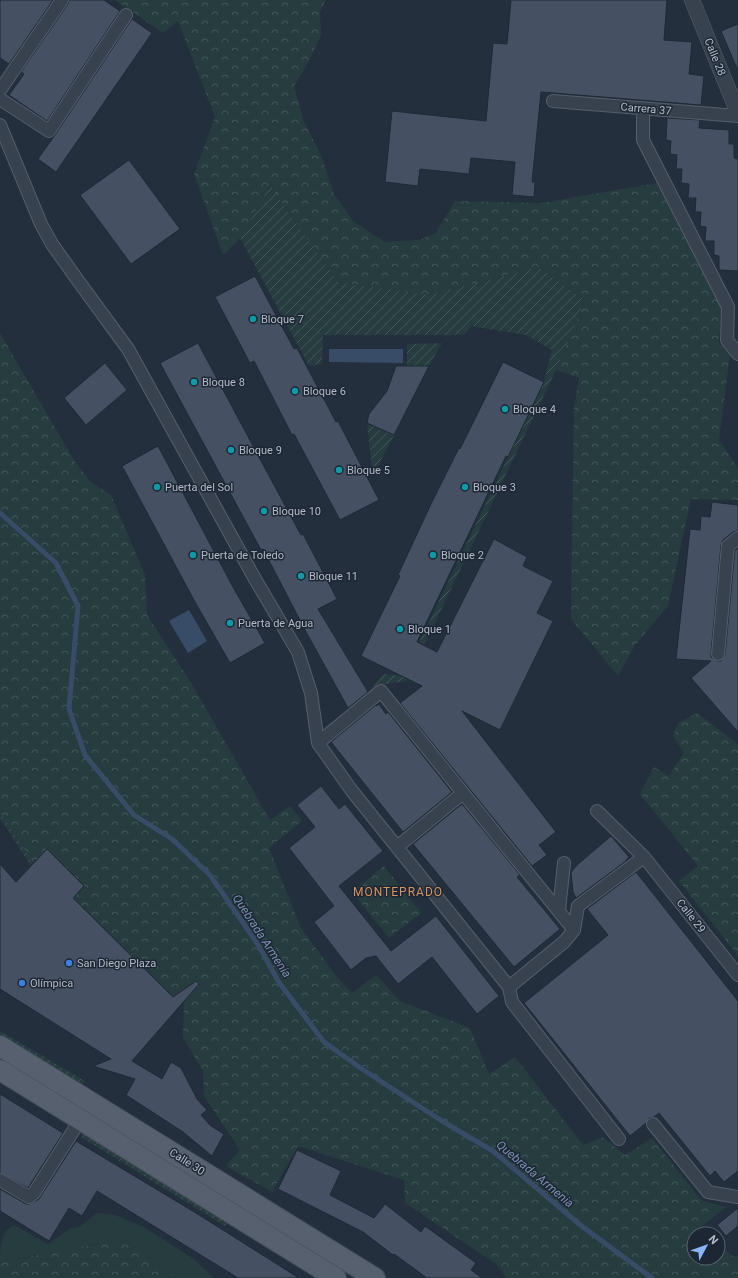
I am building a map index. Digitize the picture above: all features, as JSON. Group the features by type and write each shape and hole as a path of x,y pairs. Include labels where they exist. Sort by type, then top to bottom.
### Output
{"main road":[{"name":"Calle 30","path":"0,1046 375,1278"},
{"name":"Calle 30","path":"0,1070 336,1278"}],"street":[{"path":"0,90 62,0"},
{"name":"Calle 28","path":"692,0 738,113"},
{"path":"0,99 49,131 126,15"},
{"name":"Carrera 37","path":"553,101 738,116"},
{"path":"643,108 643,140 728,307 727,340 738,354"},
{"path":"0,125 41,224 52,244 128,349 255,579 298,652 311,693 318,743 352,791 509,987 512,1002 619,1139"},
{"path":"718,654 728,546 738,538"},
{"path":"318,743 381,691 574,930"},
{"path":"397,847 463,793"},
{"name":"Calle 29","path":"597,811 644,857 738,975"},
{"path":"509,987 564,942 574,930 578,906 644,857"},
{"path":"559,910 564,863"},
{"path":"0,1180 29,1197 34,1193 80,1120"},
{"path":"653,1124 708,1192 738,1197"}],"green space":[{"path":"115,0 326,0 320,12 321,36 294,86 304,122 321,155 334,194 353,221 385,242 419,240 436,233 455,201 541,203 669,181 721,307 719,343 730,354 719,440 738,468 738,500 691,499 668,606 635,645 618,676 571,619 574,408 579,378 556,370 585,300 538,267 430,295 338,282 270,186 240,238 223,255 194,174 215,117 178,21 163,33"},
{"path":"270,186 338,282 430,295 538,267 585,300 556,370 407,681 385,684 350,710 347,706 369,692 384,674 403,676 544,382 552,350 526,335 471,326 464,335 323,335 322,364 309,366 240,238"},
{"path":"0,333 75,462 91,482 111,495 145,575 147,615 193,686 270,820 290,806 302,821 269,848 301,928 336,976 352,993 376,975 400,1001 470,1028 489,1074 515,1057 583,1145 603,1137 625,1155 652,1138 701,1200 726,1207 702,1226 686,1226 686,1266 726,1266 726,1250 731,1255 738,1257 738,1278 507,1278 496,1264 405,1203 404,1180 298,1146 272,1192 226,1166 240,1150 204,1096 203,1071 183,1037 184,1001 176,995 173,997 73,898 84,885 48,849 33,863 0,812"},
{"path":"442,343 429,366 407,366 407,344"},
{"path":"367,423 394,435 378,466 372,468"},
{"path":"697,713 738,744 738,956 679,881 698,866 640,794 654,767 669,776 684,753 673,736 678,723"},
{"path":"0,812 33,863 31,866 0,818"},
{"path":"384,866 421,913 389,938 352,892"},
{"path":"0,1031 85,1081 82,1084 0,1036"},
{"path":"84,1133 228,1221 225,1226 81,1137"},
{"path":"97,1213 115,1215 144,1227 194,1259 214,1278 178,1278 123,1239 0,1262 3,1236 9,1228 14,1225 48,1244 69,1229 79,1227"},
{"path":"123,1239 178,1278 0,1278 0,1262"}],"water":[{"path":"329,349 403,349 403,363 329,362"},
{"path":"189,610 207,641 188,653 169,621"}],"building":[{"path":"0,0 53,0 9,64 0,58"},
{"path":"69,0 104,0 120,11 47,121 9,95 24,74 21,72 68,4"},
{"path":"511,0 667,0 664,40 692,42 689,74 704,76 701,105 541,92 532,182 535,182 534,197 512,195 515,162 471,158 469,174 420,169 418,186 385,182 392,111 486,121 493,43 507,44"},
{"path":"132,19 152,33 56,172 38,159"},
{"path":"738,24 738,71 721,31"},
{"path":"667,118 700,120 699,128 729,130 729,144 734,144 734,158 738,159 738,271 719,270 719,256 714,255 714,241 705,241 706,227 700,226 701,212 695,212 696,198 688,198 689,184 681,183 682,169 676,169 677,155 670,154 671,141 666,140"},
{"path":"129,160 180,229 131,264 80,195"},
{"path":"255,276 294,349 297,348 336,422 338,421 379,500 340,520 294,434 292,435 254,361 250,363 215,297"},
{"path":"198,343 337,599 318,609 368,692 348,708 263,549 261,550 160,363"},
{"path":"503,362 544,382 508,457 506,456 417,642 437,652 494,539 527,557 523,566 553,581 537,613 553,621 500,730 462,711 556,832 539,845 547,855 532,866 400,703 422,686 361,656 400,576 398,575 430,506"},
{"path":"105,363 127,390 86,425 64,398"},
{"path":"396,366 429,366 394,435 367,423 369,414 387,391"},
{"path":"158,446 233,587 265,643 230,663 195,602 122,466"},
{"path":"712,502 738,505 738,531 733,532 723,540 721,545 711,657 717,661 721,661 725,655 735,550 738,548 738,732 691,678 711,661 676,659 690,529 700,530 701,516 710,517"},
{"path":"379,704 386,714 388,712 452,792 403,832 331,742"},
{"path":"321,786 339,809 345,804 383,851 339,886 391,951 436,916 499,996 477,1014 432,957 398,984 376,956 366,958 351,970 314,922 334,906 289,848 315,827 297,805"},
{"path":"462,804 520,875 517,877 560,929 514,967 413,844"},
{"path":"611,836 629,857 626,861 576,898 573,892 571,872"},
{"name":"San Diego Plaza","path":"47,849 84,886 73,898 173,997 196,981 199,984 132,1061 162,1079 171,1062 181,1068 197,1099 207,1110 201,1115 211,1126 224,1134 212,1156 183,1132 126,1095 135,1079 93,1066 111,1059 0,989 0,864 16,882"},
{"path":"636,872 738,1001 738,1171 724,1182 715,1171 710,1176 659,1113 654,1117 649,1118 646,1123 630,1136 524,1003 608,935 587,909"},
{"path":"0,1094 63,1133 28,1188 0,1173"},
{"path":"76,1141 196,1213 299,1278 238,1278 97,1191 82,1216 69,1208 49,1241 0,1211 0,1189 26,1204 30,1204 39,1199"},
{"path":"297,1150 341,1171 330,1195 374,1218 385,1204 421,1232 425,1226 476,1263 471,1270 482,1278 427,1278 363,1232 278,1189"},
{"path":"738,1208 738,1226 726,1236 726,1226 717,1225"}],"waterway":[{"name":"Quebrada Armenia","path":"0,513 56,563 78,606 69,709 85,755 134,815 172,839 210,875 259,946 278,981 324,1042 362,1069 442,1121 493,1151 579,1224 652,1278"}],"place":[{"name":"Bloque 7","path":"253,319"},
{"name":"Bloque 8","path":"194,382"},
{"name":"Bloque 6","path":"295,391"},
{"name":"Bloque 4","path":"505,409"},
{"name":"Bloque 9","path":"231,450"},
{"name":"Bloque 5","path":"339,470"},
{"name":"Puerta del Sol","path":"157,487"},
{"name":"Bloque 3","path":"465,487"},
{"name":"Bloque 10","path":"264,511"},
{"name":"Puerta de Toledo","path":"193,555"},
{"name":"Bloque 2","path":"433,555"},
{"name":"Bloque 11","path":"301,576"},
{"name":"Puerta de Agua","path":"230,623"},
{"name":"Bloque 1","path":"400,629"},
{"name":"San Diego Plaza","path":"69,963"},
{"name":"Olímpica","path":"22,983"}],"district":[{"name":"MONTEPRADO","path":"398,892"}]}
